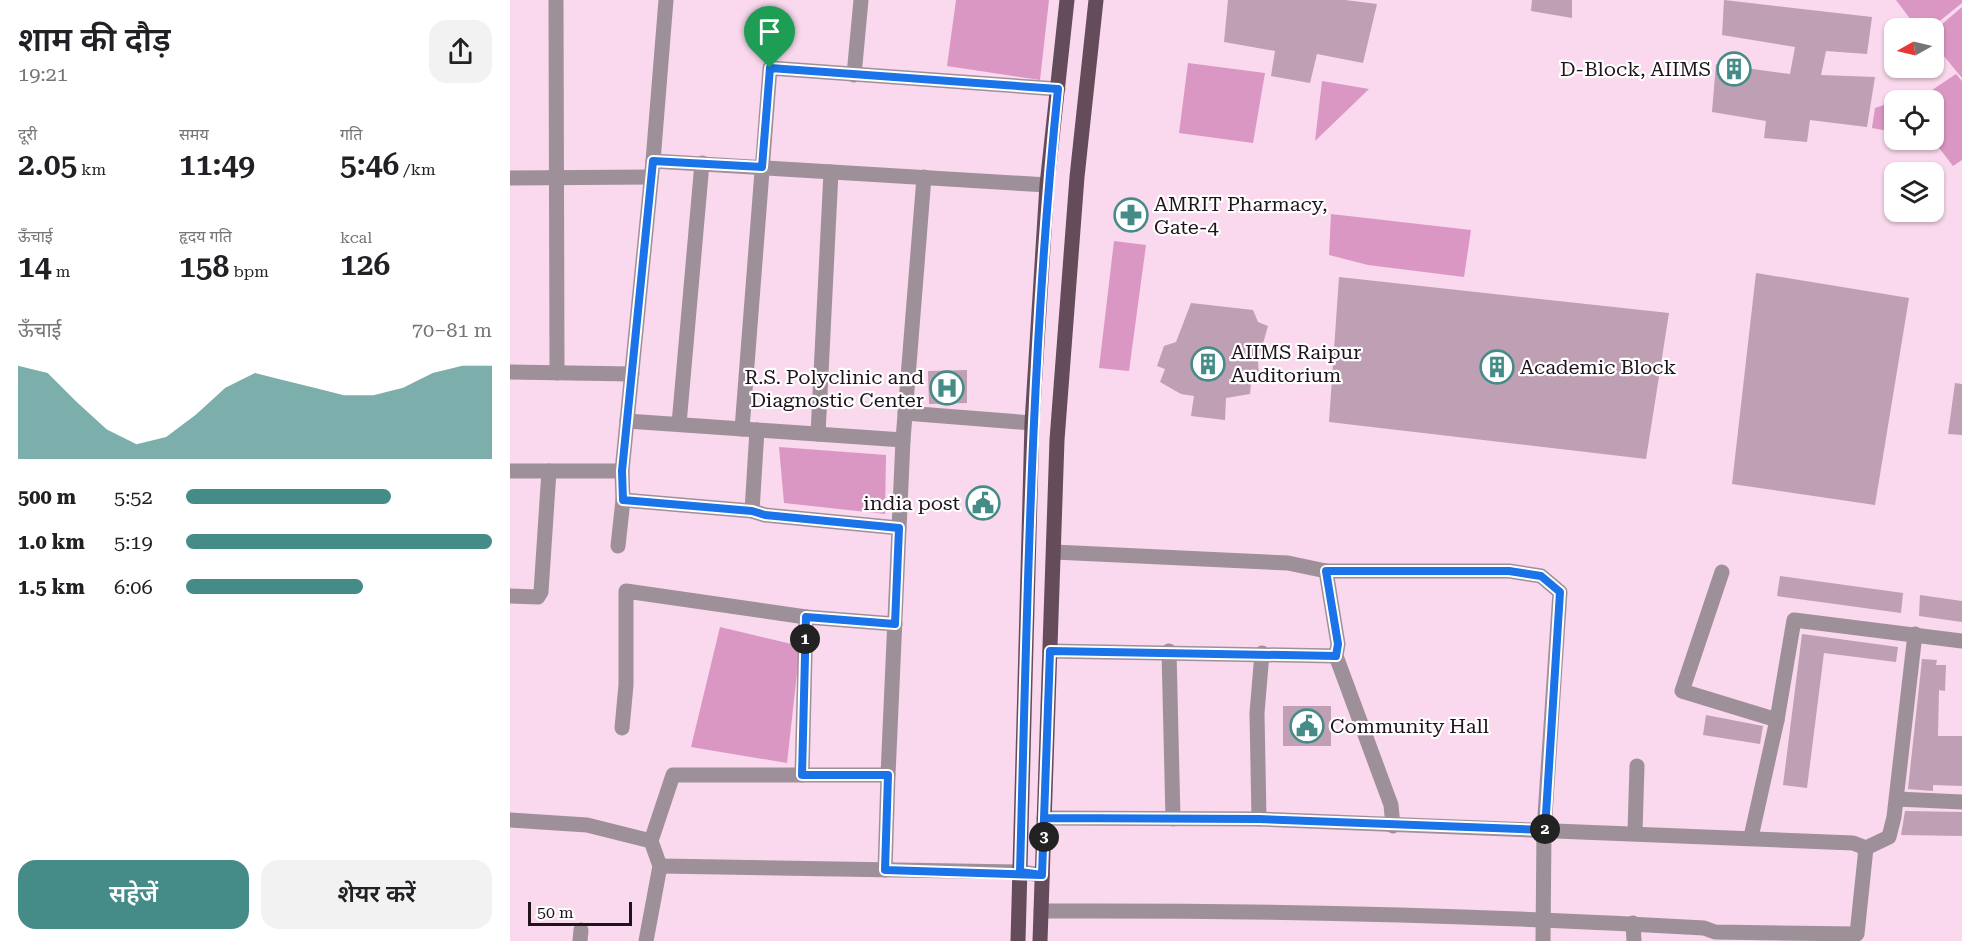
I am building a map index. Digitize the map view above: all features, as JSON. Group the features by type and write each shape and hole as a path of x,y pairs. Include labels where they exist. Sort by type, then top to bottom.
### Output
{"main road":[{"path":"1018,941 1032,423 1047,185 1067,0"},
{"path":"1040,941 1057,440 1096,0"}],"street":[{"path":"556,0 557,373"},
{"path":"618,546 623,500 622,471 653,161 666,0"},
{"path":"854,75 861,0"},
{"path":"752,511 750,429 762,167 770,68 1058,89"},
{"path":"653,161 1047,185"},
{"path":"679,424 702,164"},
{"path":"818,434 831,172"},
{"path":"510,178 651,177"},
{"path":"885,870 903,440 924,177"},
{"path":"510,372 632,374"},
{"path":"905,413 1032,423"},
{"path":"627,421 903,440"},
{"path":"510,471 622,471"},
{"path":"510,596 537,597 541,591 549,471"},
{"path":"623,500 752,511 765,515 899,528"},
{"path":"1053,552 1288,563 1326,571 1509,571 1541,576 1560,592 1545,830 1542,921 1544,941"},
{"path":"1326,571 1338,644 1336,656 1391,805 1394,826"},
{"path":"1722,572 1682,691 1777,720"},
{"path":"622,728 626,686 626,591 806,617 895,624"},
{"path":"802,775 806,617"},
{"path":"1751,837 1777,720 1794,620 1962,641"},
{"path":"1044,818 1259,819 1394,826 1635,832 1853,843 1866,848 1889,837 1897,799 1915,634"},
{"path":"1050,651 1169,651 1336,656"},
{"path":"1169,651 1173,819"},
{"path":"1259,819 1257,713 1262,653"},
{"path":"1635,832 1637,766"},
{"path":"646,941 660,866 651,842 672,775 888,775"},
{"path":"1897,799 1962,802"},
{"path":"510,820 587,825 651,842"},
{"path":"1041,911 1214,910 1633,923 1704,927 1715,936 1857,934 1866,848"},
{"path":"660,866 1020,872 1042,875"},
{"path":"1633,923 1634,941"}],"shaded area":[{"path":"956,0 1049,0 1040,80 947,66"},
{"path":"1896,0 1962,0 1962,3 1943,18 1910,18"},
{"path":"1962,7 1962,78 1944,56 1944,22"},
{"path":"1188,63 1265,73 1253,143 1179,133"},
{"path":"1956,74 1962,81 1962,160 1953,166 1941,150 1944,150 1944,90 1932,90"},
{"path":"1322,81 1369,89 1315,141"},
{"path":"1884,105 1884,130 1872,128 1875,108"},
{"path":"1331,214 1471,230 1464,277 1368,265 1329,255"},
{"path":"1114,241 1146,245 1129,371 1099,368"},
{"path":"779,447 886,455 885,514 784,503"},
{"path":"720,627 800,646 787,763 691,747"}],"building":[{"path":"1228,0 1345,0 1377,4 1363,63 1317,54 1310,83 1271,76 1275,51 1224,42"},
{"path":"1532,0 1572,0 1572,18 1531,11"},
{"name":"D-Block, AIIMS","path":"1724,0 1872,17 1867,54 1826,51 1821,75 1875,77 1867,127 1810,120 1807,142 1764,138 1766,121 1712,112 1716,64 1790,74 1795,47 1722,35"},
{"path":"1756,273 1909,298 1875,505 1732,484"},
{"name":"Academic Block","path":"1339,277 1669,313 1646,459 1329,422"},
{"name":"AIIMS Raipur Auditorium","path":"1191,303 1253,310 1258,322 1268,326 1258,361 1259,379 1251,383 1250,394 1226,398 1225,420 1191,416 1194,396 1181,394 1160,382 1165,369 1157,366 1164,346 1176,342"},
{"path":"967,370 967,403 929,404 928,371"},
{"path":"1955,383 1962,384 1962,435 1948,434"},
{"path":"1780,576 1903,593 1901,613 1777,596"},
{"path":"1920,595 1962,601 1962,622 1919,616"},
{"path":"1802,634 1898,647 1896,662 1824,653 1807,788 1783,785"},
{"path":"1922,659 1937,660 1936,665 1946,665 1945,691 1939,690 1938,736 1962,736 1962,786 1933,785 1933,791 1908,789"},
{"name":"Community Hall","path":"1283,706 1331,706 1331,746 1283,746"},
{"path":"1706,715 1763,726 1760,744 1703,735"},
{"path":"1905,811 1962,812 1962,836 1901,835"}],"place":[{"name":"D-Block, AIIMS","path":"1734,69"},
{"name":"AMRIT Pharmacy, Gate-4","path":"1131,215"},
{"name":"AIIMS Raipur Auditorium","path":"1208,364"},
{"name":"Academic Block","path":"1497,367"},
{"name":"R.S. Polyclinic and Diagnostic Center","path":"947,388"},
{"name":"india post","path":"983,503"},
{"name":"Community Hall","path":"1307,726"}],"route":[{"path":"770,68 762,167 653,161 622,471 623,500 752,511 765,515 899,528 895,624 806,617 802,775 888,775 885,870 1020,872 1042,875 1044,818 1173,819 1259,819 1394,826 1545,830 1560,592 1541,576 1509,571 1326,571 1338,644 1336,656 1169,651 1050,651 1042,875 1020,872 1032,423 1047,185 1058,89 770,68"}]}
